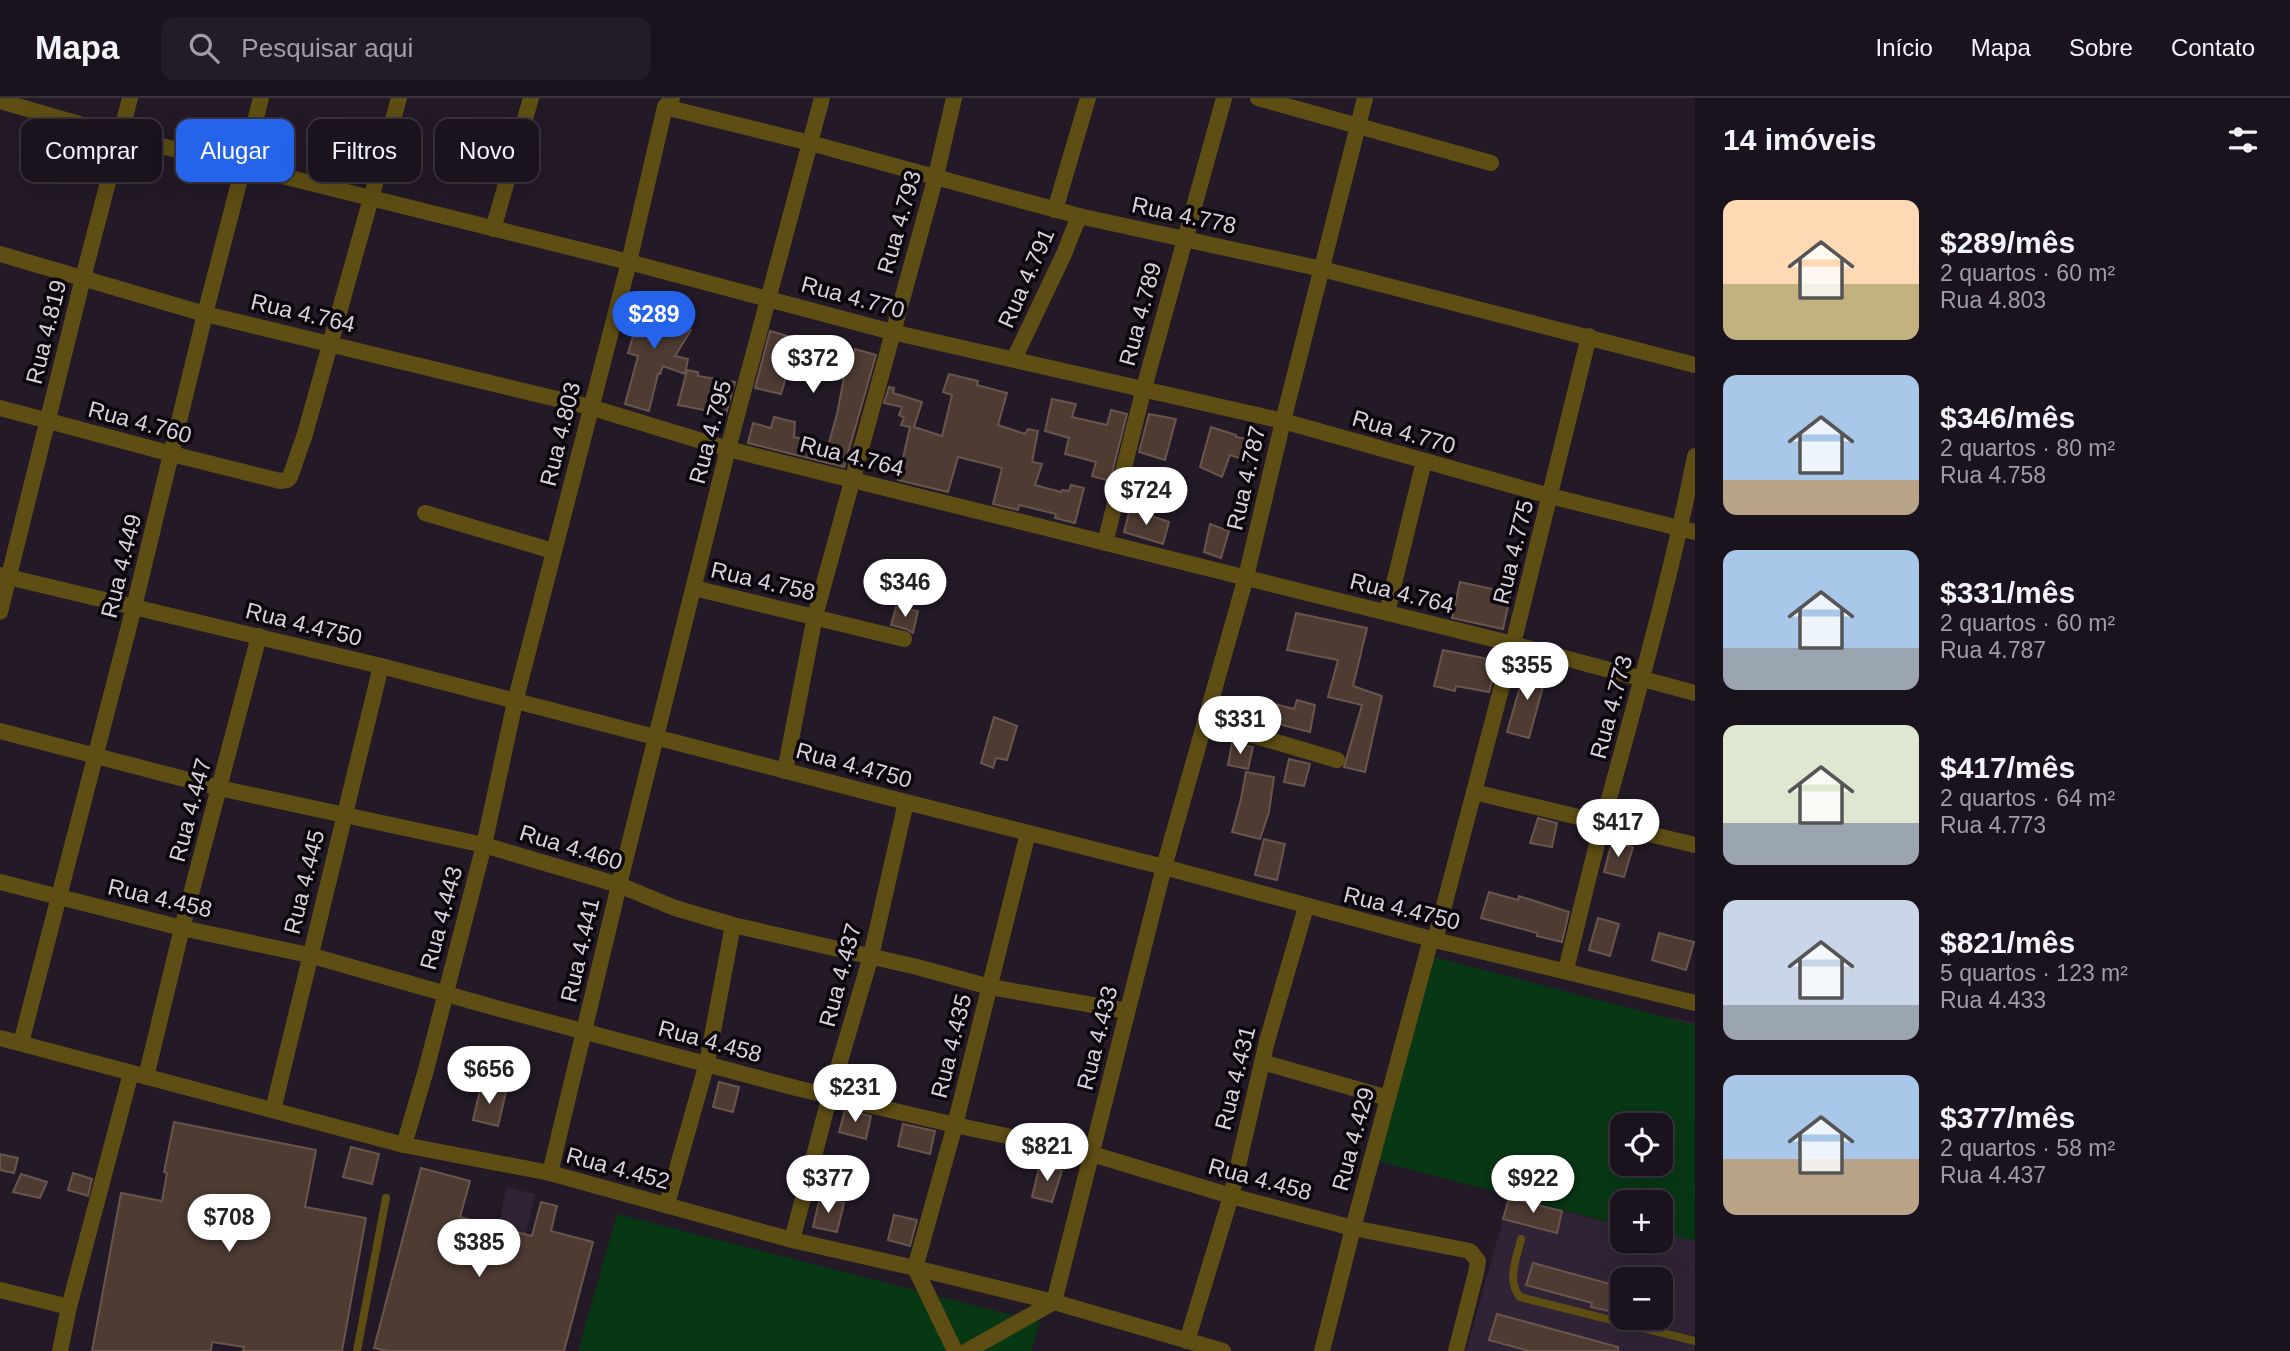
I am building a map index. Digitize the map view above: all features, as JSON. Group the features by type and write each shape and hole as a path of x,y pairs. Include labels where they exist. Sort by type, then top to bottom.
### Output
{"street":[{"name":"Rua 4.819","path":"125,119 130,98"},
{"name":"Rua 4.449","path":"256,119 261,98"},
{"path":"331,343 399,98"},
{"path":"493,229 531,98"},
{"name":"Rua 4.795","path":"656,737 822,98"},
{"name":"Rua 4.793","path":"785,771 815,616 936,176 954,98"},
{"name":"Rua 4.791","path":"1055,210 1088,98"},
{"name":"Rua 4.789","path":"1105,543 1184,238 1224,98"},
{"path":"1258,98 1491,163"},
{"name":"Rua 4.787","path":"1164,867 1246,577 1364,98"},
{"name":"Rua 4.770","path":"0,102 60,119"},
{"name":"Rua 4.778","path":"668,103 1055,210 1322,269 1589,335 1695,365"},
{"name":"Rua 4.803","path":"515,702 668,103"},
{"name":"Rua 4.770","path":"294,178 629,262 892,332 1283,421 1550,496 1688,531"},
{"name":"Rua 4.819","path":"0,612 5,576 48,421 109,182"},
{"name":"Rua 4.449","path":"21,1043 134,607 240,182"},
{"name":"Rua 4.791","path":"1014,359 1079,216"},
{"name":"Rua 4.764","path":"0,254 205,314 590,407 729,449 1387,612 1695,693"},
{"name":"Rua 4.775","path":"1433,940 1513,644 1589,335"},
{"name":"Rua 4.760","path":"0,408 284,481 290,477 305,433 331,343"},
{"name":"Rua 4.773","path":"1566,970 1602,823 1688,531 1695,456"},
{"path":"1387,612 1424,461"},
{"path":"425,513 553,551"},
{"name":"Rua 4.4750","path":"5,576 381,666 906,803 1164,867 1433,940 1695,1003"},
{"name":"Rua 4.758","path":"694,587 904,639"},
{"name":"Rua 4.447","path":"60,1351 69,1307 182,928 259,636"},
{"name":"Rua 4.445","path":"273,1110 381,666"},
{"name":"Rua 4.443","path":"404,1144 484,845 515,702"},
{"path":"1205,721 1337,760"},
{"name":"Rua 4.460","path":"0,731 219,788 484,845 619,885 675,908 733,925 871,956 990,987 1127,1011"},
{"name":"Rua 4.441","path":"550,1174 656,737"},
{"path":"1474,792 1695,845"},
{"name":"Rua 4.437","path":"792,1240 830,1095 871,956 906,803"},
{"name":"Rua 4.435","path":"915,1268 955,1125 1028,834"},
{"name":"Rua 4.433","path":"1054,1303 1164,867"},
{"name":"Rua 4.458","path":"0,882 182,928 309,955 796,1088 1092,1154 1231,1196 1353,1228 1471,1251 1478,1261 1455,1351"},
{"name":"Rua 4.431","path":"1187,1341 1231,1196 1262,1062 1306,906"},
{"path":"667,1205 707,1063 733,925"},
{"name":"Rua 4.429","path":"1322,1351 1388,1098 1433,940"},
{"name":"Rua 4.452","path":"0,1038 404,1144 550,1174 792,1240 1054,1303 1223,1351"},
{"path":"1262,1062 1388,1098"},
{"path":"915,1268 955,1351"},
{"path":"0,1290 69,1307"},
{"path":"967,1351 1054,1303"}],"lane":[{"path":"357,1351 386,1198"},
{"path":"1521,1239 1512,1281 1513,1289 1520,1297 1695,1341"}],"shaded area":[{"path":"1675,1018 1695,1023 1695,1351 1466,1351 1509,1198 1610,1223 1610,1253 1673,1253 1673,1190 1629,1190 1634,1176 1673,1176 1673,1113 1650,1113"},
{"path":"506,1187 535,1194 526,1234 499,1227"}],"green space":[{"path":"1426,955 1695,1025 1695,1241 1673,1235 1673,1190 1610,1190 1610,1222 1371,1159"},
{"path":"617,1214 1040,1322 1031,1351 578,1351"}],"building":[{"path":"642,298 671,307 667,322 691,330 675,356 688,359 685,374 663,366 658,374 649,411 625,404 638,356 628,353"},
{"path":"770,331 854,355 855,349 876,355 844,467 748,443 753,423 771,428 774,417 795,422 794,437 828,446 837,414 844,378 818,370 816,375 789,368 781,394 755,388"},
{"path":"687,370 698,372 698,376 735,382 726,414 678,405"},
{"path":"949,374 978,381 977,385 1007,393 998,425 1025,434 1028,429 1038,431 1032,462 1042,464 1035,485 1061,492 1069,491 1071,485 1084,488 1075,523 1055,518 1056,514 1019,505 1018,510 993,504 1002,468 958,457 948,492 898,480 910,427 901,425 904,418 899,415 902,407 884,403 889,387 894,388 893,393 922,402 914,427 942,436 952,395 943,392"},
{"path":"1052,399 1076,404 1072,417 1107,425 1111,410 1127,414 1110,481 1092,476 1096,462 1065,454 1069,438 1045,431"},
{"path":"1149,414 1176,419 1165,460 1139,452"},
{"path":"1211,427 1236,437 1254,440 1248,461 1230,455 1222,477 1200,467"},
{"path":"1130,509 1169,522 1163,544 1124,532"},
{"path":"1210,524 1229,531 1221,558 1204,552"},
{"path":"1460,582 1511,593 1503,629 1452,618"},
{"path":"896,607 918,611 913,633 891,625"},
{"path":"1296,613 1367,628 1353,686 1382,696 1365,772 1344,767 1362,705 1328,697 1338,660 1287,650"},
{"path":"1443,650 1498,661 1489,692 1456,686 1455,691 1434,686"},
{"path":"1526,666 1547,672 1529,738 1507,732"},
{"path":"1297,700 1315,705 1310,732 1270,722 1275,704 1294,709"},
{"path":"994,717 1017,726 1007,760 996,758 993,768 981,763"},
{"path":"1232,743 1253,747 1248,769 1228,765"},
{"path":"1289,759 1310,764 1304,786 1284,782"},
{"path":"1246,772 1274,777 1269,812 1260,839 1232,832"},
{"path":"1538,818 1557,823 1552,847 1530,843"},
{"path":"1264,839 1285,844 1277,880 1255,875"},
{"path":"1612,842 1633,847 1624,877 1604,872"},
{"path":"1489,892 1518,900 1519,896 1569,912 1562,942 1481,918"},
{"path":"1598,918 1619,924 1610,956 1589,950"},
{"path":"1659,933 1694,942 1686,970 1652,960"},
{"path":"719,1082 739,1087 733,1112 713,1107"},
{"path":"481,1086 506,1092 498,1126 473,1120"},
{"path":"845,1110 871,1116 866,1139 839,1132"},
{"path":"174,1122 316,1150 305,1207 366,1218 342,1351 243,1351 244,1347 212,1342 211,1351 92,1351 121,1193 162,1201 167,1173 164,1172"},
{"path":"903,1124 935,1131 930,1154 898,1146"},
{"path":"351,1147 379,1154 372,1184 343,1177"},
{"path":"0,1154 18,1158 14,1173 0,1170"},
{"path":"1040,1164 1062,1171 1052,1202 1032,1197"},
{"path":"421,1168 470,1181 460,1217 532,1236 541,1202 557,1206 551,1231 593,1242 564,1351 387,1351 374,1348"},
{"path":"73,1173 92,1179 88,1196 68,1190"},
{"path":"21,1174 47,1182 40,1198 13,1192"},
{"path":"820,1197 844,1203 837,1232 813,1227"},
{"path":"1509,1198 1562,1211 1557,1233 1503,1219"},
{"path":"894,1215 917,1220 910,1246 888,1240"},
{"path":"1533,1263 1610,1284 1610,1311 1591,1307 1592,1303 1526,1285"},
{"path":"1497,1314 1618,1347 1618,1351 1529,1351 1489,1340"}]}
